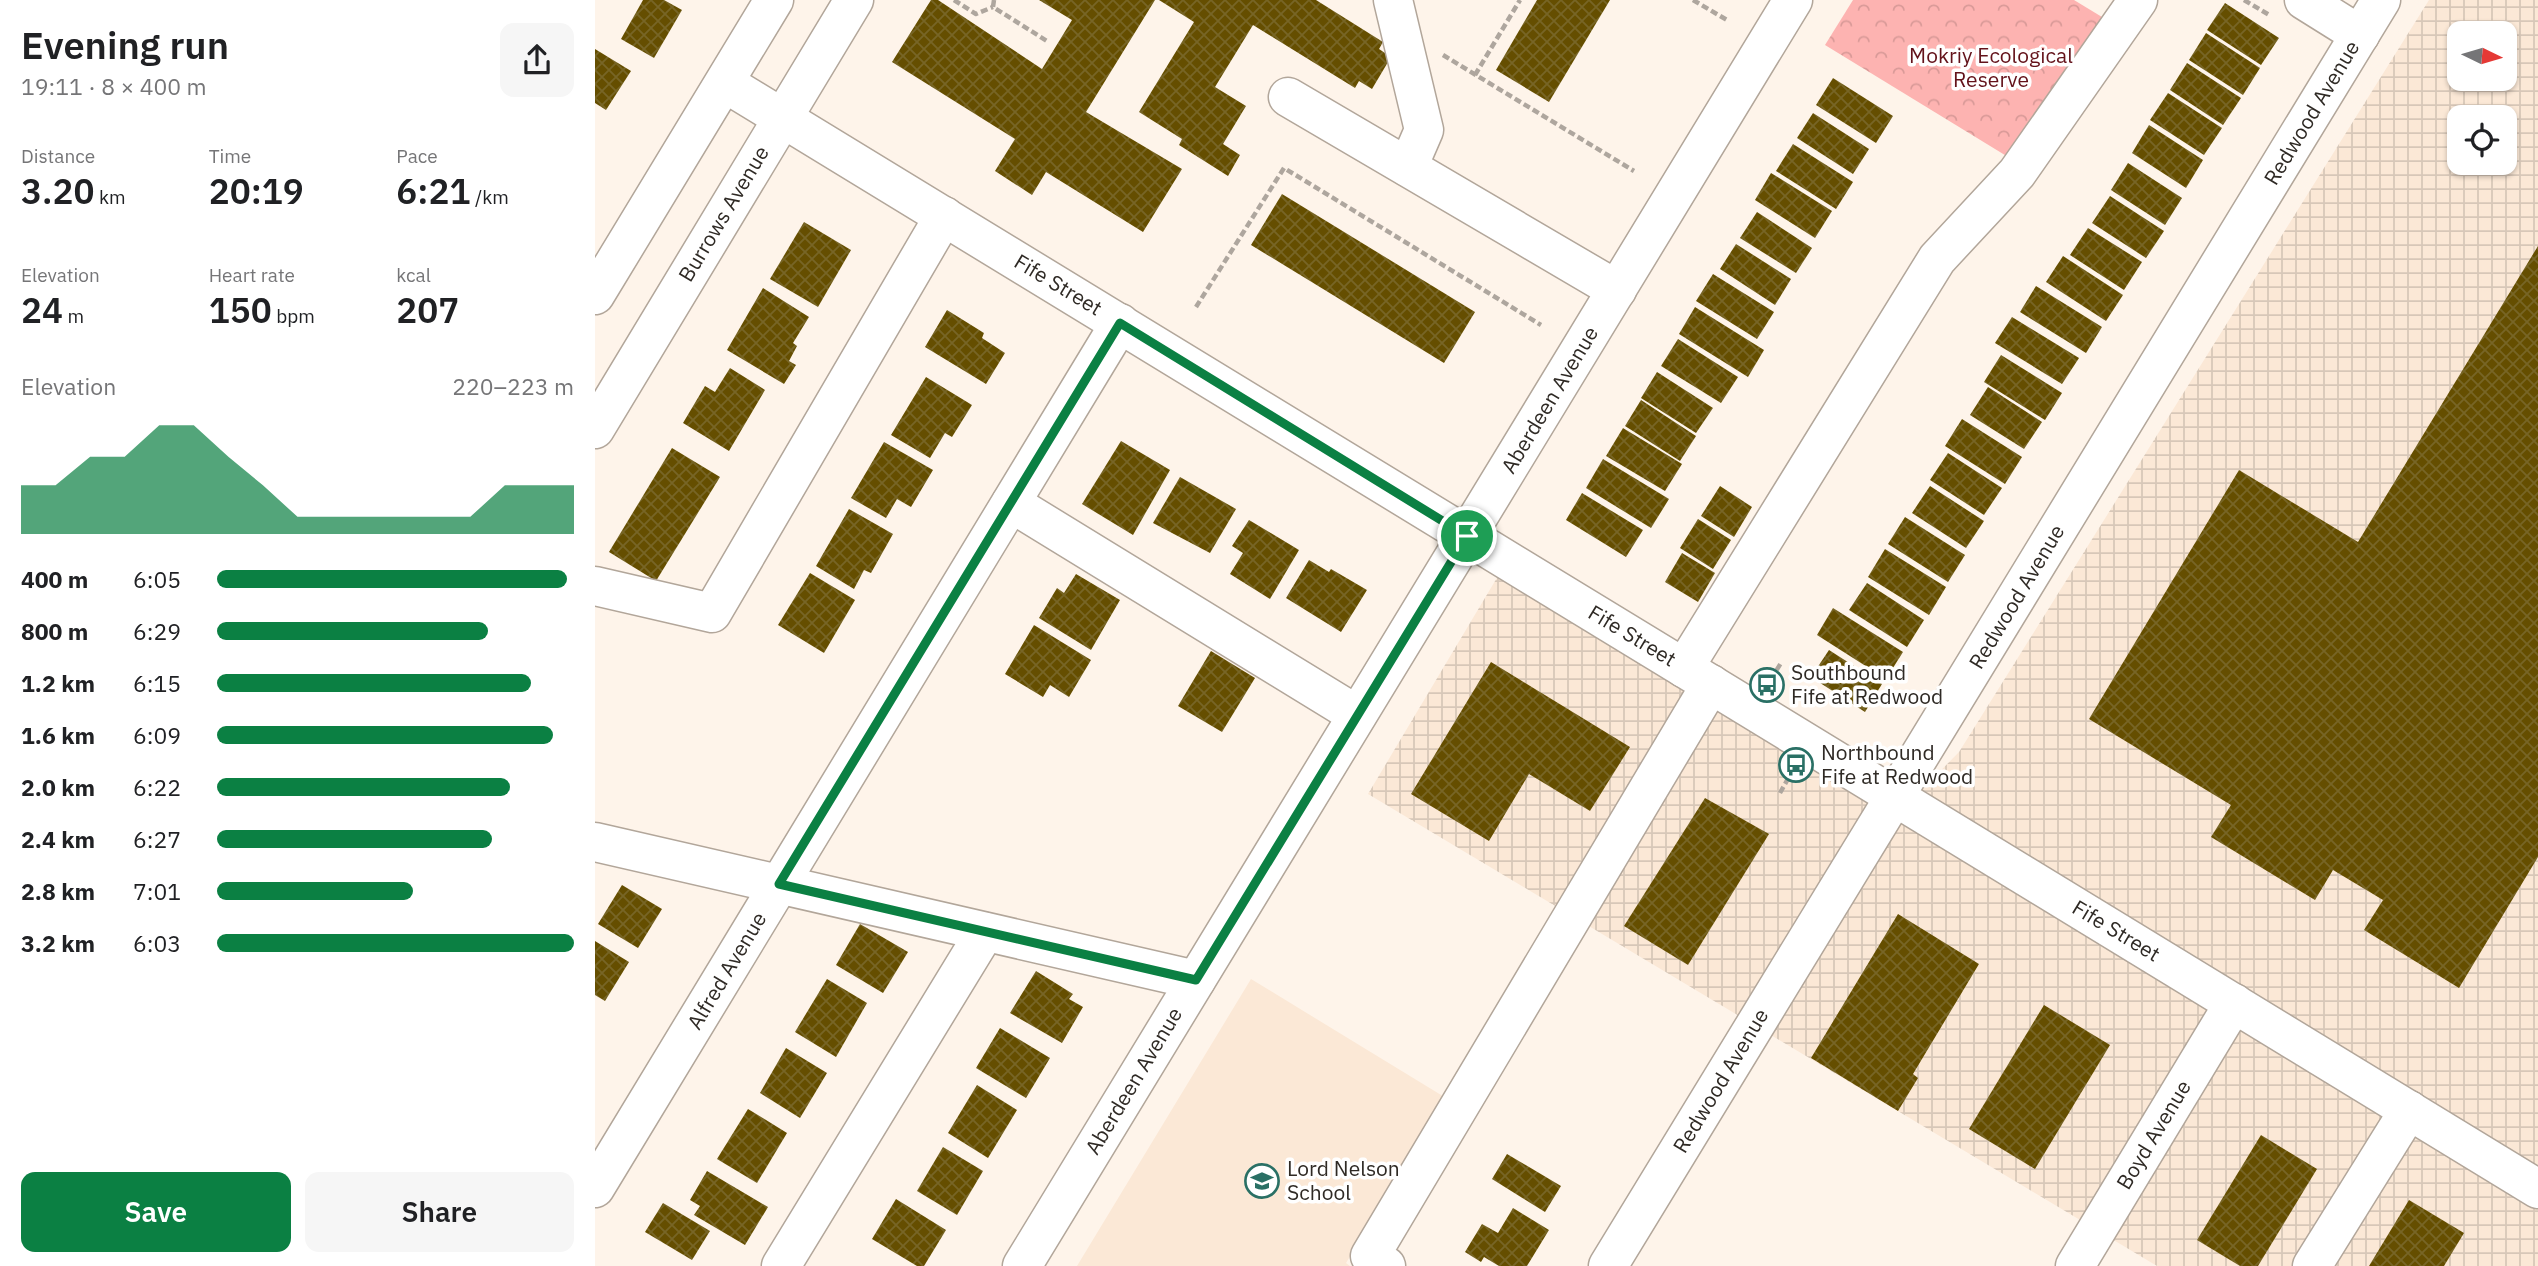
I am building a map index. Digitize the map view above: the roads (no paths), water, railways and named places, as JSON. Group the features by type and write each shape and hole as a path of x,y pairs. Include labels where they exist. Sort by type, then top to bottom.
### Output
{"street":[{"path":"595,295 774,0"},
{"name":"Burrows Avenue","path":"595,429 854,0"},
{"path":"1393,0 1424,130 1408,167"},
{"name":"Aberdeen Avenue","path":"1021,1266 1793,0"},
{"path":"1386,1266 1370,1256 1697,676 1937,259 2017,173 2138,0"},
{"path":"2304,0 2360,35"},
{"name":"Redwood Avenue","path":"1608,1266 2381,0"},
{"name":"Fife Street","path":"725,83 2538,1189"},
{"path":"1288,97 1617,290"},
{"path":"595,586 712,613 944,216"},
{"name":"Alfred Avenue","path":"595,1188 1120,323"},
{"path":"1011,503 1357,716"},
{"path":"595,842 1196,980"},
{"path":"781,1266 985,932"},
{"name":"Boyd Avenue","path":"2074,1266 2234,1003"},
{"path":"2312,1266 2409,1110"}],"place":[{"name":"Southbound Fife at Redwood","path":"1767,685"},
{"name":"Northbound Fife at Redwood","path":"1796,765"},
{"name":"Lord Nelson School","path":"1262,1181"}],"park label":[{"name":"Mokriy Ecological Reserve","path":"1991,68"}]}
